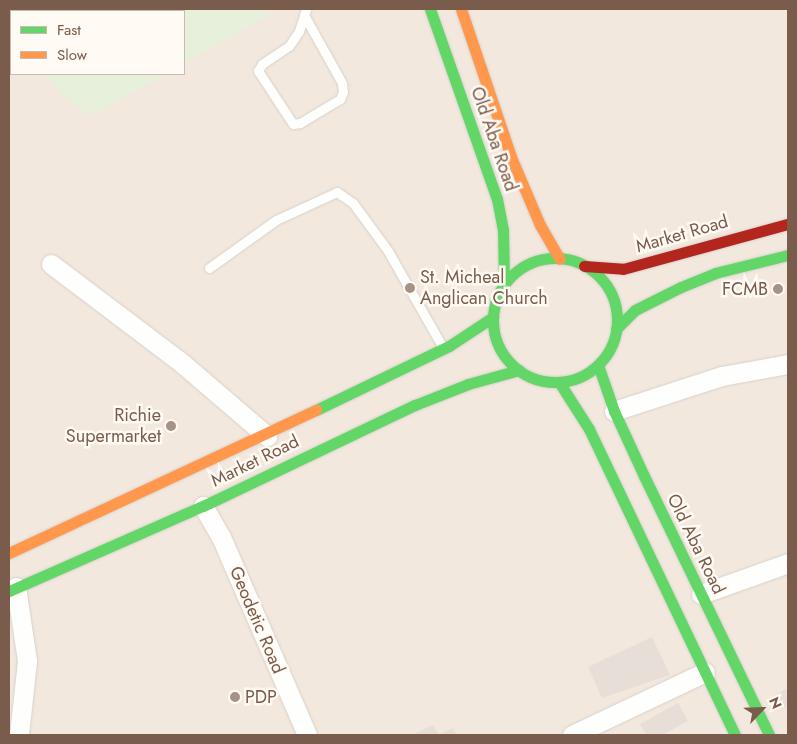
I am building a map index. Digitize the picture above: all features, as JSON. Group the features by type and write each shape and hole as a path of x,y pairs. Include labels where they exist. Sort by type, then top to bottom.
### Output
{"main road":[{"name":"Old Aba Road","path":"430,9 497,199 503,230 504,284"},
{"name":"Old Aba Road","path":"461,9 511,157 540,225 560,259"},
{"name":"Market Road","path":"584,266 623,269 788,224"},
{"path":"616,329 635,310 681,287 715,273 788,255"},
{"path":"547,259 560,259 584,266 607,288 615,308 616,329 610,348 598,365 580,377 559,382 538,380 519,370 500,347 493,317 504,284 522,267 547,259"},
{"name":"Market Road","path":"9,553 266,436 443,349 493,317"},
{"name":"Old Aba Road","path":"598,365 614,411 769,735"},
{"name":"Market Road","path":"12,589 203,506 415,404 468,384 519,370"},
{"path":"559,382 589,429 735,735"}],"street":[{"path":"51,264 183,364 266,436"},
{"path":"614,411 722,376 788,364"},
{"name":"Geodetic Road","path":"203,506 221,537 307,735"},
{"path":"701,594 788,562"},
{"path":"12,589 27,661 19,735"},
{"path":"572,735 705,672"}],"lane":[{"path":"305,12 342,83 343,92 340,99 300,123 293,124 258,71 262,64 289,46 299,31 305,12"},
{"path":"209,268 276,220 337,192 353,203 388,251 443,349"}],"shaded area":[{"path":"9,9 788,9 788,735 9,735"}],"green space":[{"path":"272,9 265,17 185,62 185,10 21,10"},
{"path":"47,75 163,75 98,112 87,114 61,94"}],"building":[{"path":"652,637 670,675 602,698 588,667"},
{"path":"785,689 788,691 786,710 777,694"},
{"path":"678,703 688,721 662,735 646,735 640,724"},
{"path":"433,725 439,735 412,735"},
{"path":"453,728 457,735 439,735"}],"traffic: fast":[{"path":"430,9 497,199 503,230 504,284"},
{"path":"616,329 635,310 681,287 715,273 788,255"},
{"path":"555,258 579,263 599,276 612,296 617,320 612,344 599,364 579,377 555,382 531,377 511,364 498,344 493,320 498,296 511,276 531,263 555,258"},
{"path":"316,410 449,346 493,317"},
{"path":"598,365 614,411 644,476 769,735"},
{"path":"9,591 203,506 415,405 468,384 519,370"},
{"path":"559,382 589,429 735,735"}],"traffic: slow":[{"path":"461,9 511,157 540,225 560,259"},
{"path":"9,553 316,410"}],"traffic: jam":[{"path":"584,266 623,269 788,224"}],"place":[{"name":"St. Micheal Anglican Church","path":"410,288"},
{"name":"FCMB","path":"778,289"},
{"name":"Richie Supermarket","path":"171,426"},
{"name":"PDP","path":"235,697"}]}
